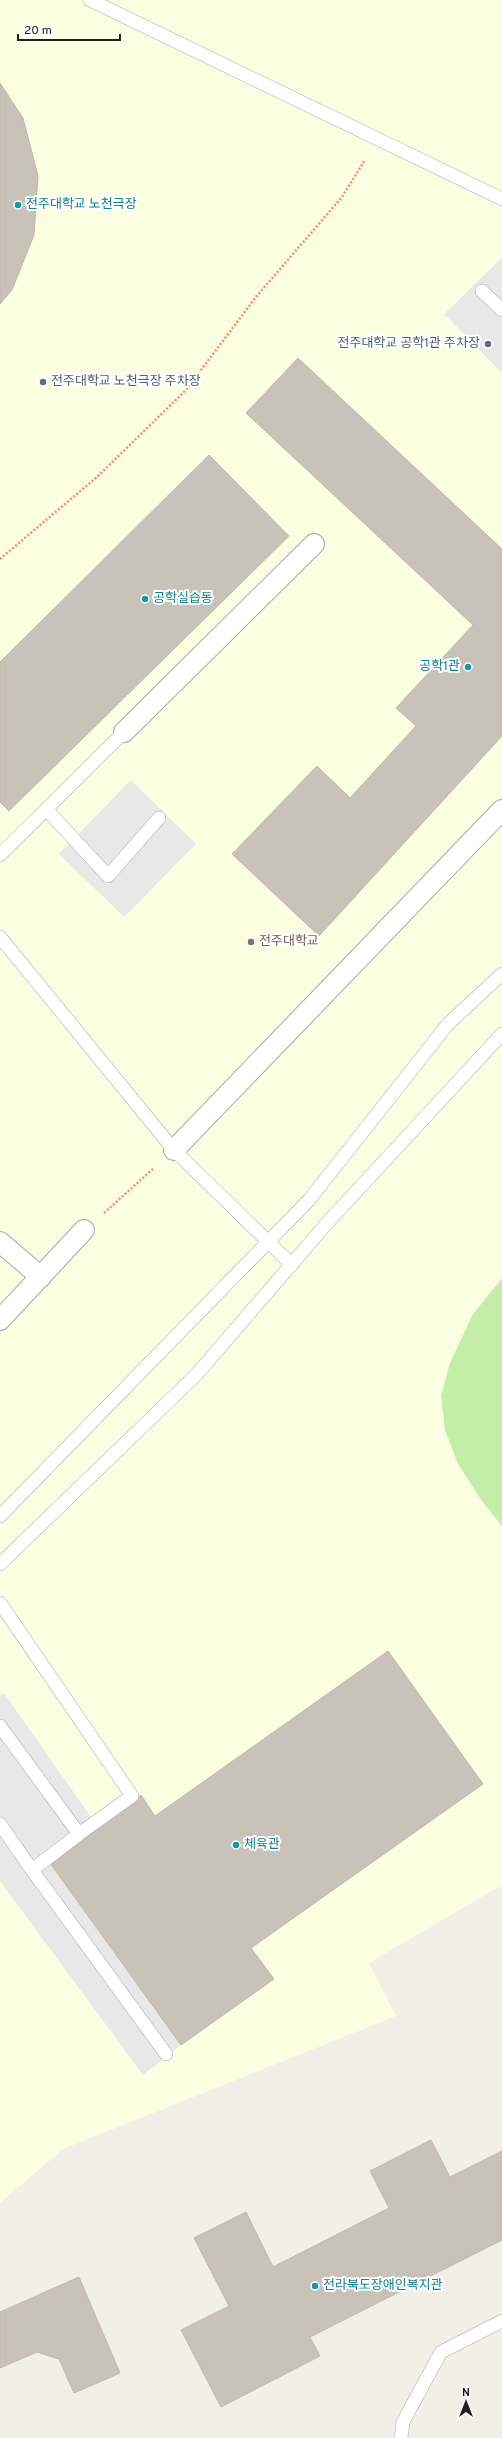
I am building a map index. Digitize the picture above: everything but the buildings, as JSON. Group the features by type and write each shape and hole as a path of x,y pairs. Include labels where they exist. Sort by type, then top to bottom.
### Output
{"street":[{"path":"124,732 314,544"},
{"path":"174,1150 502,810"},
{"path":"0,1320 84,1230"},
{"path":"0,1242 40,1277"}],"lane":[{"path":"90,0 502,199"},
{"path":"482,291 502,310"},
{"path":"0,855 124,732"},
{"path":"46,809 108,876 159,818"},
{"path":"0,937 174,1150 292,1265"},
{"path":"0,1516 309,1200 448,1024 502,974"},
{"path":"0,1564 197,1374 328,1222 502,1034"},
{"path":"0,1603 132,1796 32,1870"},
{"path":"0,1726 79,1834"},
{"path":"0,1824 166,2054"},
{"path":"401,2438 403,2422 441,2352 502,2321"}],"path":[{"path":"0,559 98,477 186,390 256,297 342,197 378,140"},
{"path":"84,1230 174,1150"}],"shaded area":[{"name":"전주대학교","path":"0,0 502,0 502,1885 369,1963 396,2016 63,2149 0,2203"},
{"name":"전주대학교 공학1관 주차장","path":"502,258 502,373 444,314"},
{"path":"131,780 196,844 124,917 59,854"},
{"path":"4,1693 98,1827 181,2045 143,2075 0,1881 0,1696"}],"green space":[{"path":"502,1278 502,1526 482,1501 458,1464 445,1430 441,1396 450,1363 473,1314"}],"place":[{"name":"전주대학교 노천극장","path":"18,205"},
{"name":"전주대학교 공학1관 주차장","path":"488,344"},
{"name":"전주대학교 노천극장 주차장","path":"43,382"},
{"name":"공학실습동","path":"145,599"},
{"name":"공학1관","path":"468,667"},
{"name":"전주대학교","path":"251,942"},
{"name":"체육관","path":"236,1845"},
{"name":"전라북도장애인복지관","path":"315,2286"}]}
